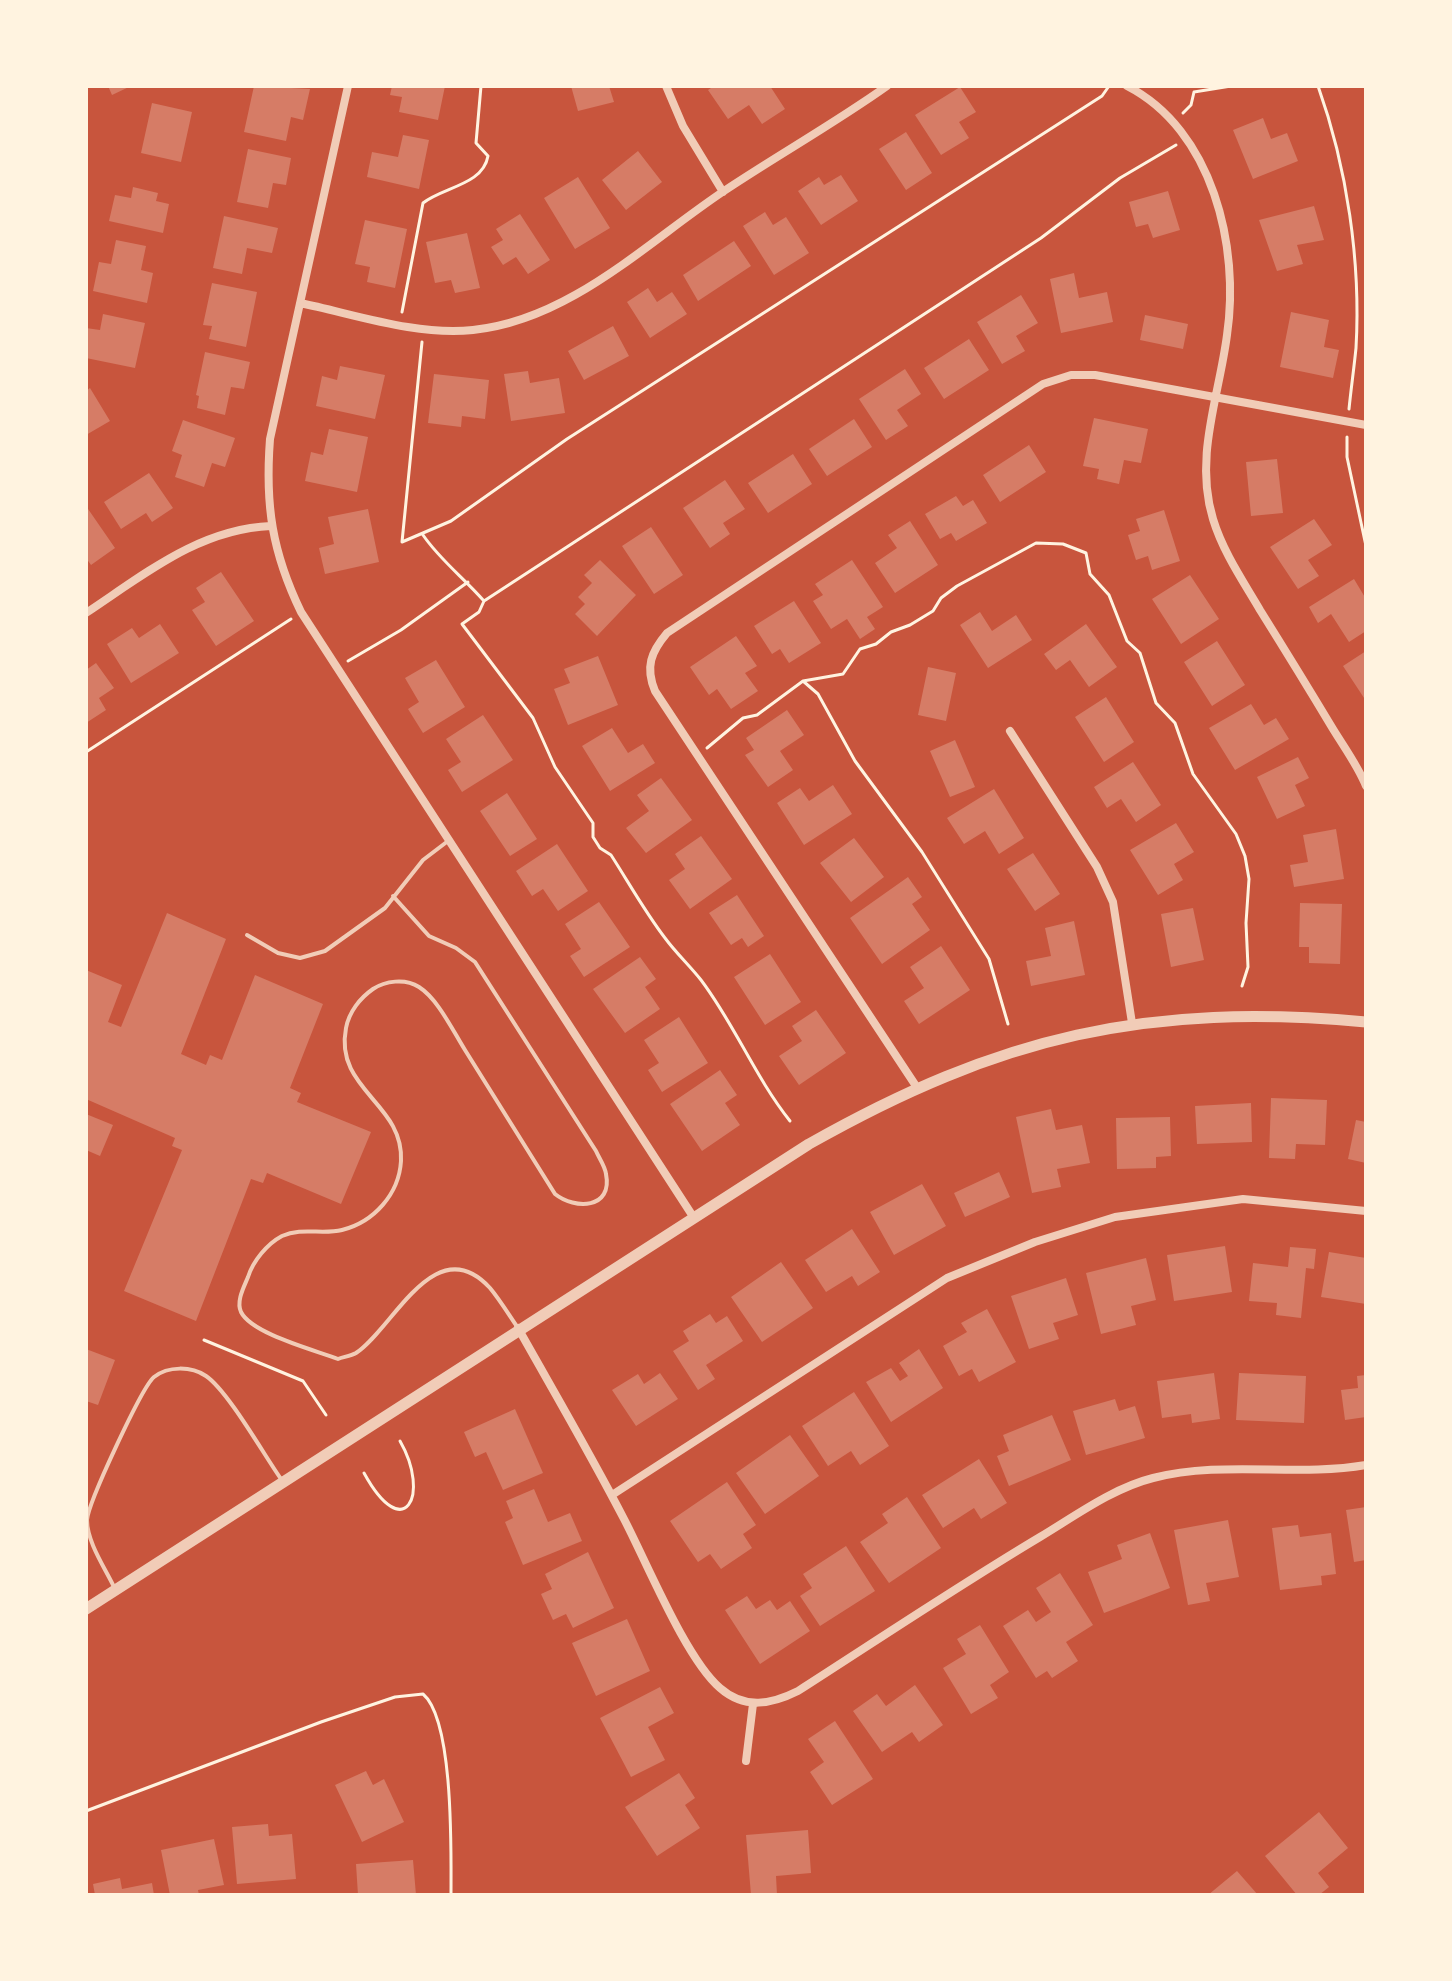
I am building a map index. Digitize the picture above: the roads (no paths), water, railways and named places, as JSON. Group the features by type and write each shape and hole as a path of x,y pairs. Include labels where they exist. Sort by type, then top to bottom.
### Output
{"street":[{"path":"348,86 270,439 266,489 283,575 301,612 694,1218"},
{"path":"666,86 683,126 723,192"},
{"path":"300,303 423,329 474,330 538,314 610,273 723,192 887,86"},
{"path":"1127,86 1171,122 1186,139 1203,168 1219,209 1228,252 1228,333 1204,462 1205,493 1214,524 1232,564 1366,786"},
{"path":"916,1086 649,677 650,660 667,633 1043,384 1071,375 1095,375 1366,425"},
{"path":"86,613 189,546 240,527 271,526"},
{"path":"1010,731 1097,867 1113,902 1125,962 1132,1023"},
{"path":"86,1609 518,1328 809,1144 916,1086 985,1059 1054,1038 1132,1023 1279,1015 1366,1022"},
{"path":"612,1495 947,1278 1035,1242 1115,1217 1243,1199 1366,1211"},
{"path":"518,1328 612,1495 699,1665 721,1690 753,1704 774,1703 798,1691 1099,1502 1153,1478 1228,1469 1341,1469 1366,1465"},
{"path":"746,1761 753,1704"}],"lane":[{"path":"247,935 278,953 300,958 325,951 385,908 423,860 449,840"},
{"path":"393,896 429,936 456,948 475,962 596,1151 606,1172 607,1186 600,1199 586,1206 567,1203 555,1194 445,1019 420,987 401,981 380,984 353,1009 346,1028 346,1047 349,1071 389,1116 400,1137 401,1164 390,1198 372,1216 341,1231 297,1232 283,1236 266,1248 250,1271 240,1300 241,1312 252,1324 269,1333 338,1359 356,1352 422,1282 437,1273 455,1270 474,1276 489,1287 518,1328"},
{"path":"116,1590 91,1538 87,1517 138,1401 152,1378 162,1372 195,1370 214,1383 282,1481"}]}
